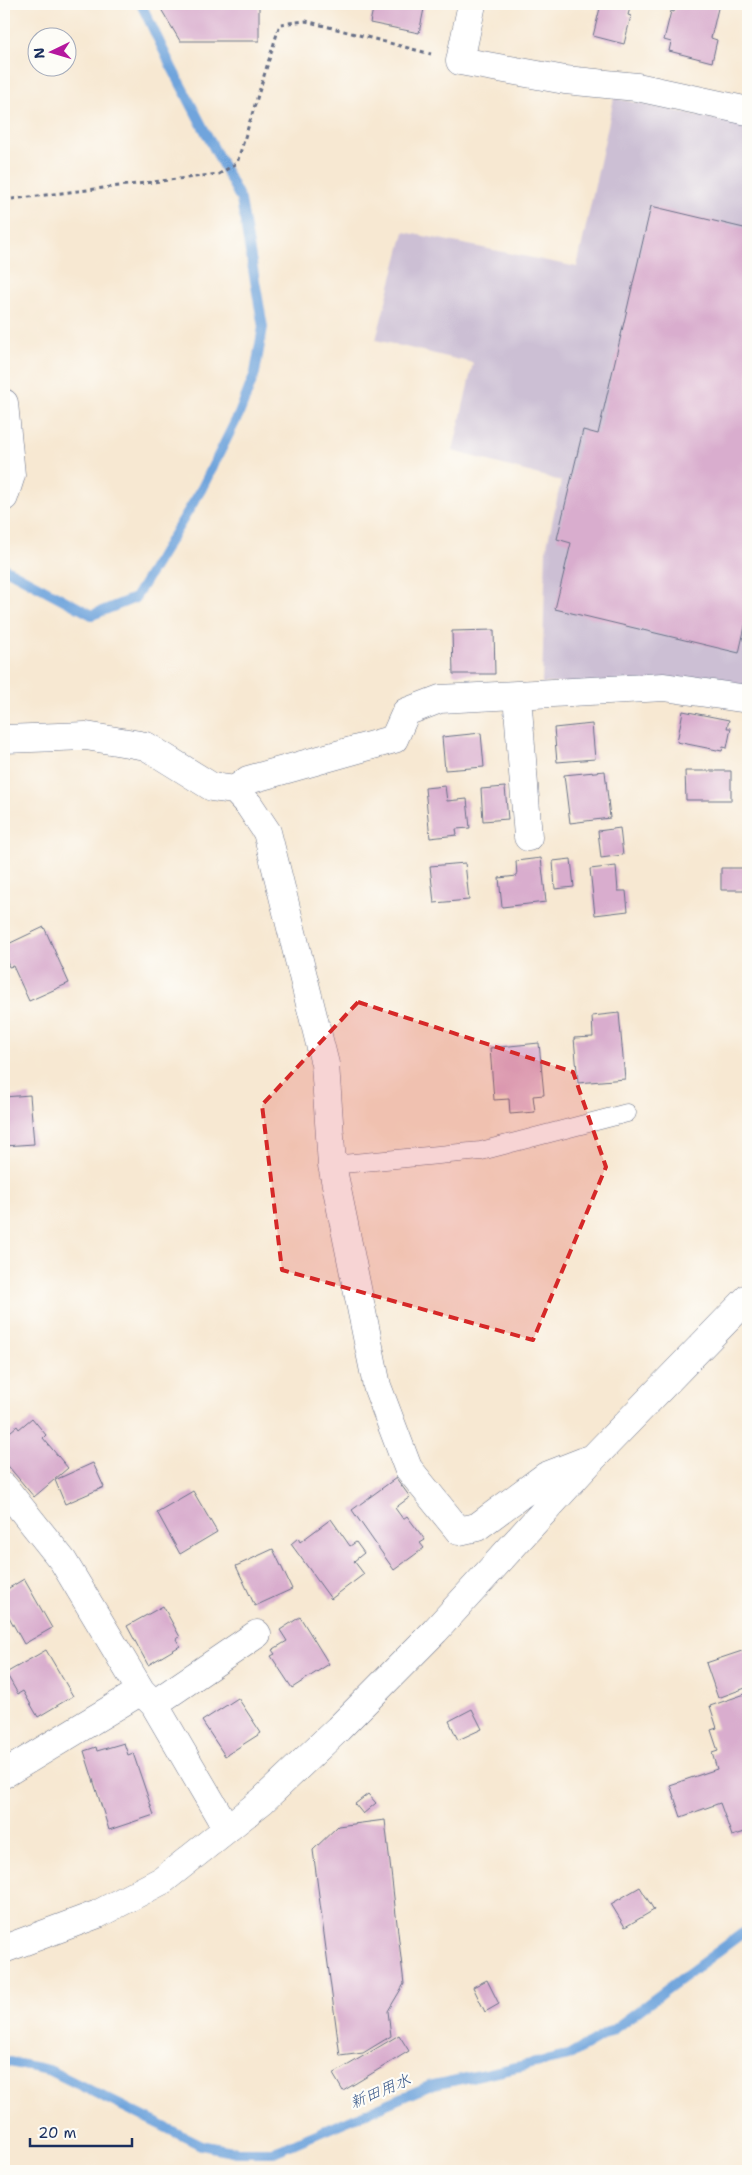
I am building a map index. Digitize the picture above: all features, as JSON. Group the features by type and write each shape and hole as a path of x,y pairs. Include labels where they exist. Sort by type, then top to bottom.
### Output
{"street":[{"path":"472,4 460,61 565,80 638,87 748,111"},
{"path":"4,403 11,475 4,497"},
{"path":"236,790 248,780 394,739 406,712 440,699 664,687 748,699"},
{"path":"517,695 528,837"},
{"path":"4,739 86,736 146,746 212,787 236,790 249,805 267,832 325,1064 332,1165 377,1386 408,1468 459,1531 477,1527 546,1476 593,1458"},
{"path":"4,1949 98,1914 163,1880 262,1801 400,1666 593,1458 748,1298"},
{"path":"4,1487 63,1561 227,1829"},
{"path":"4,1774 147,1697 257,1634"}],"lane":[{"path":"332,1165 482,1151 627,1113"}],"path":[{"path":"4,200 219,174 236,163 280,24 306,20 460,61"}],"highlighted area":[{"path":"358,1002 573,1072 606,1167 533,1340 282,1270 262,1105"}],"shaded area":[{"path":"614,98 748,126 748,689 542,683 546,550 561,481 453,451 473,363 376,340 404,232 577,267"}],"building":[{"path":"158,4 259,4 259,41 180,41"},
{"path":"374,4 425,4 419,33 370,23"},
{"path":"601,4 631,4 628,15 631,16 624,44 593,36"},
{"path":"676,4 719,4 711,38 717,40 712,62 669,51 671,42 664,40 671,11 674,12"},
{"path":"651,206 748,229 748,613 739,653 555,609 571,543 557,539 583,430 598,434"},
{"path":"494,630 495,674 453,674 452,631"},
{"path":"683,711 729,720 727,728 731,728 727,748 723,747 722,751 677,742"},
{"path":"592,724 595,759 557,762 554,728"},
{"path":"481,733 484,767 445,770 442,737"},
{"path":"605,771 610,818 570,823 564,775"},
{"path":"685,771 731,771 731,800 686,800"},
{"path":"445,786 447,801 467,799 470,828 456,829 457,835 430,838 425,788"},
{"path":"505,787 508,819 483,821 481,789"},
{"path":"620,828 623,855 601,858 598,831"},
{"path":"541,858 546,902 502,907 499,878 517,876 516,861"},
{"path":"571,859 574,887 555,889 553,861"},
{"path":"465,863 469,900 434,903 430,866"},
{"path":"616,866 618,891 626,891 628,911 595,915 590,869"},
{"path":"721,868 748,868 748,890 721,890"},
{"path":"44,927 69,983 29,1001 13,966 9,967 4,954 4,946"},
{"path":"619,1013 625,1079 578,1083 574,1038 593,1037 592,1016"},
{"path":"539,1043 544,1095 533,1096 535,1112 510,1114 509,1099 494,1100 490,1048"},
{"path":"30,1095 34,1144 4,1146 4,1097"},
{"path":"32,1418 46,1435 43,1438 68,1468 34,1497 4,1461 4,1434 5,1436 17,1426 19,1429"},
{"path":"93,1463 104,1487 65,1504 55,1480"},
{"path":"396,1478 410,1497 395,1508 403,1519 407,1516 425,1540 420,1543 424,1548 394,1570 352,1510"},
{"path":"193,1491 217,1532 180,1554 157,1512"},
{"path":"331,1519 350,1546 356,1542 364,1553 354,1561 364,1574 331,1599 291,1544 298,1538 300,1542"},
{"path":"273,1549 292,1589 255,1606 236,1566"},
{"path":"24,1579 52,1628 24,1644 4,1608 6,1605 4,1591"},
{"path":"163,1606 180,1637 176,1639 180,1646 148,1665 127,1626"},
{"path":"300,1617 329,1664 292,1688 271,1656 275,1654 272,1650 287,1641 280,1630"},
{"path":"748,1649 748,1687 718,1698 706,1663"},
{"path":"46,1650 73,1696 38,1717 23,1691 18,1694 6,1673"},
{"path":"748,1693 748,1831 732,1836 720,1803 681,1817 670,1785 717,1769 712,1753 718,1751 711,1730 717,1728 710,1706"},
{"path":"238,1698 261,1733 225,1756 202,1721"},
{"path":"472,1709 482,1729 458,1740 449,1721"},
{"path":"124,1743 128,1755 133,1753 154,1815 109,1830 84,1751 96,1747 97,1751"},
{"path":"368,1794 376,1803 363,1814 355,1804"},
{"path":"385,1820 404,1984 388,2011 391,2036 363,2053 340,2056 313,1850 338,1826"},
{"path":"640,1887 654,1910 625,1927 611,1904"},
{"path":"487,1980 499,2004 485,2012 473,1987"},
{"path":"399,2035 409,2051 343,2091 333,2074"}],"waterway":[{"path":"4,568 92,615 135,598 201,490 239,414 255,373 263,327 241,200 141,4"},
{"name":"新田用水","path":"4,2061 49,2070 201,2145 237,2152 274,2152 429,2086 568,2056 614,2029 748,1929"}]}
